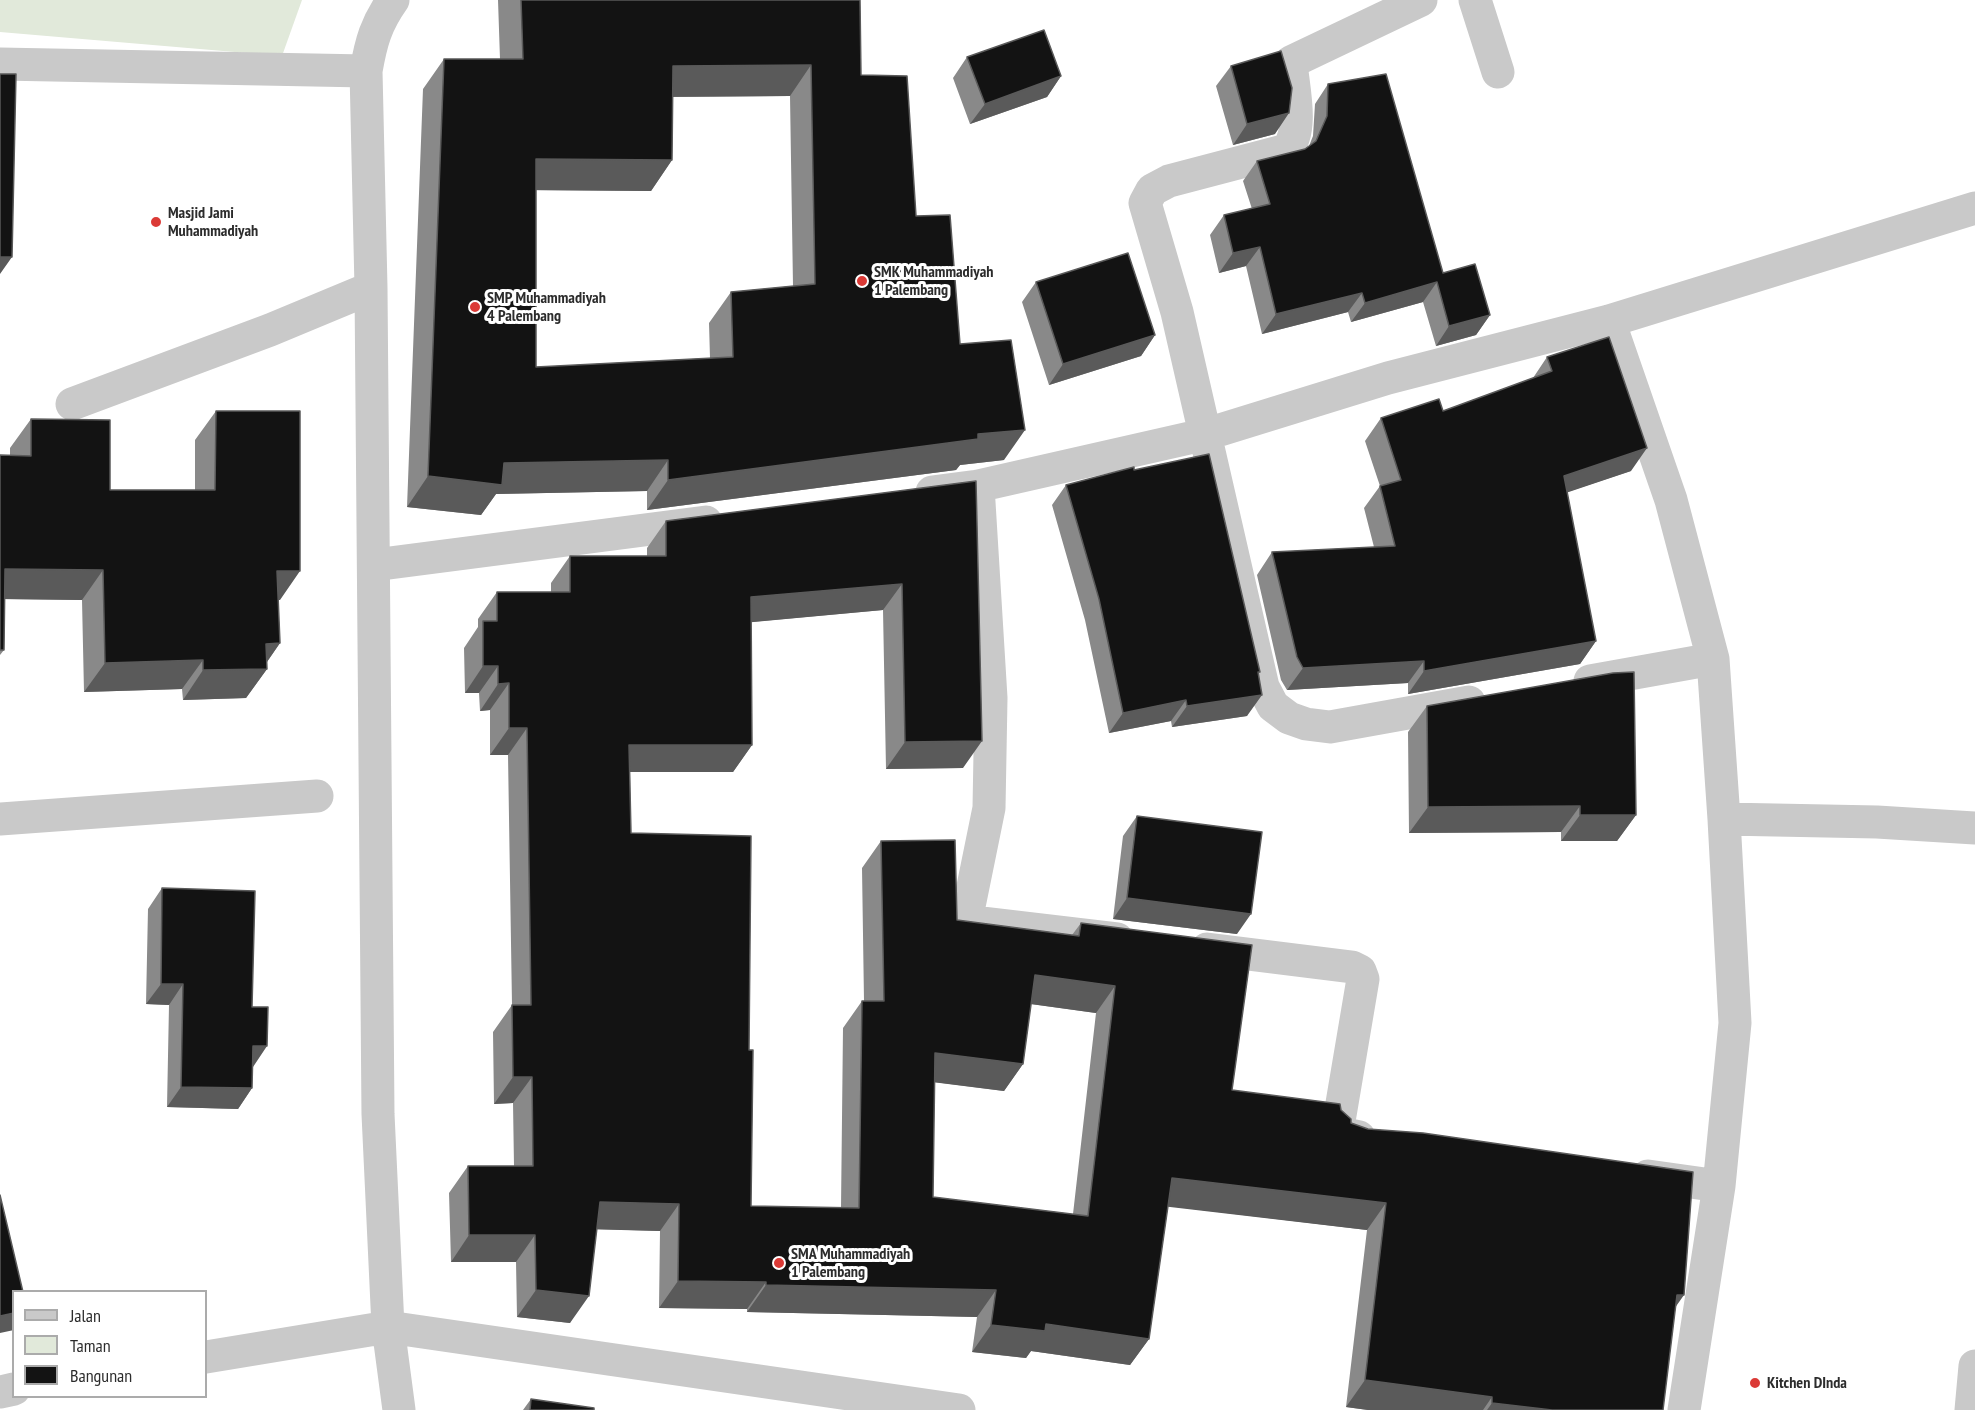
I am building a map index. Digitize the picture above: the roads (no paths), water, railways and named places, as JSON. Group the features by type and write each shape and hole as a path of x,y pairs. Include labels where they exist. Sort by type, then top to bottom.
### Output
{"street":[{"path":"393,0 381,17 371,41 366,71 371,288 378,1114 388,1327 399,1410"},
{"path":"1421,0 1291,62 1297,125 1294,142 1287,150 1169,181 1152,190 1145,203 1177,312 1207,434 1263,687 1273,706 1289,718 1306,724 1330,727 1492,698"},
{"path":"1475,0 1498,72"},
{"path":"0,64 366,71"},
{"path":"907,495 978,486 1207,434 1388,378 1608,321 1975,208"},
{"path":"72,404 270,330 371,288"},
{"path":"1608,321 1671,500 1713,659 1735,1023 1719,1186 1684,1410"},
{"path":"978,486 991,698 989,808 967,916 973,922 1352,967 1360,971 1363,979 1339,1128 1352,1137 1384,1139"},
{"path":"374,565 741,517"},
{"path":"1562,686 1713,659"},
{"path":"0,822 317,796"},
{"path":"1724,819 1877,822 1975,828"},
{"path":"1615,1171 1719,1186"},
{"path":"207,1357 388,1327 959,1410"},
{"path":"1971,1410 1975,1366"}],"place":[{"name":"Masjid Jami Muhammadiyah","path":"156,222"},
{"name":"SMK Muhammadiyah 1 Palembang","path":"862,281"},
{"name":"SMP Muhammadiyah 4 Palembang","path":"475,307"},
{"name":"SMA Muhammadiyah 1 Palembang","path":"779,1263"},
{"name":"Kitchen DInda","path":"1755,1383"}]}
